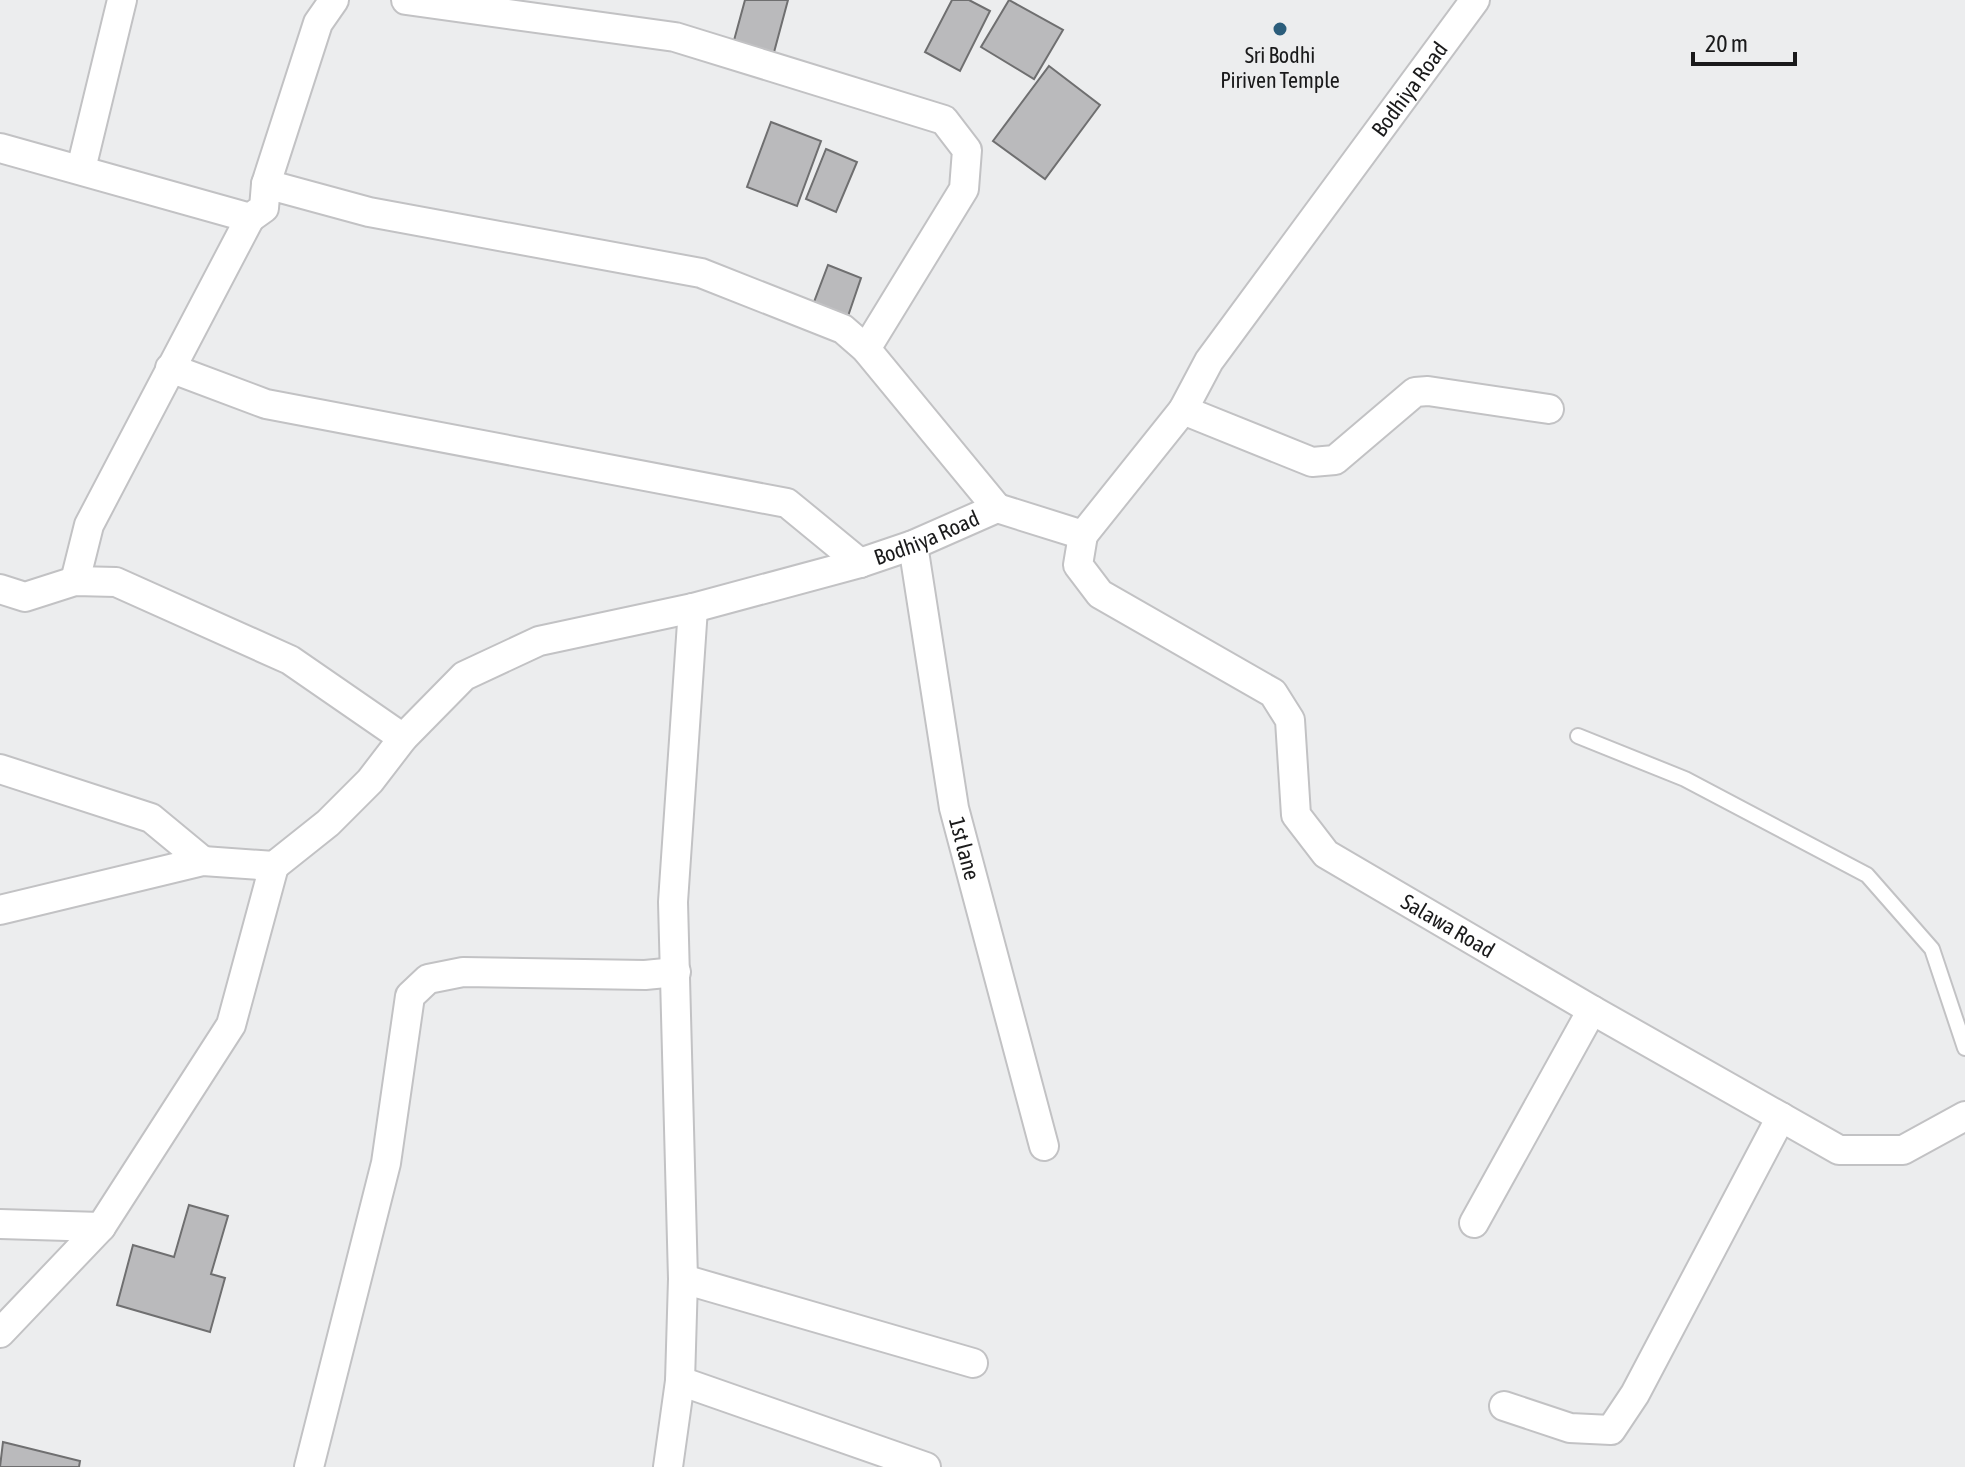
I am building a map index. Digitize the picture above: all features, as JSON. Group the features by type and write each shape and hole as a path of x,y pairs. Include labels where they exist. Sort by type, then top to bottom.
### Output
{"street":[{"path":"81,169 122,0"},
{"path":"75,581 89,525 250,218 264,208 266,184 318,23 334,0"},
{"path":"406,0 675,37 944,120 967,150 964,189 866,349"},
{"name":"Bodhiya Road","path":"274,866 328,823 370,781 403,738 464,676 539,641 693,608 860,563 913,545 997,508 1083,535 1183,410 1209,361 1475,0"},
{"path":"0,148 250,218"},
{"path":"266,184 369,212 701,273 843,329 866,349 997,508"},
{"path":"170,368 266,404 787,503 860,563"},
{"path":"1183,410 1312,462 1335,460 1415,392 1428,391 1549,409"},
{"name":"Salawa Road","path":"1083,535 1078,565 1100,594 1273,693 1290,720 1296,815 1326,854 1839,1150 1903,1150 1965,1116"},
{"name":"1st lane","path":"913,545 954,808 1044,1146"},
{"path":"0,589 25,597 75,581 116,582 290,660 403,738"},
{"path":"668,1467 680,1381 683,1279 673,902 693,608"},
{"path":"0,769 151,818 203,861"},
{"path":"0,910 203,861 274,866 231,1025 101,1227 0,1333"},
{"path":"309,1467 386,1163 410,996 428,979 463,972 645,975 676,972"},
{"path":"1474,1223 1592,1010"},
{"path":"1504,1406 1570,1428 1611,1430 1635,1394 1781,1117"},
{"path":"0,1224 101,1227"},
{"path":"683,1279 973,1363"},
{"path":"680,1381 926,1467"}],"lane":[{"path":"1578,736 1685,779 1867,875 1932,949 1965,1048"}],"building":[{"path":"745,0 788,0 773,56 733,44"},
{"path":"952,0 969,0 990,11 960,71 925,52"},
{"path":"1009,0 1063,30 1034,79 981,47"},
{"path":"1049,66 1100,105 1045,179 993,141"},
{"path":"771,122 821,141 797,206 747,187"},
{"path":"826,149 857,162 836,212 806,199"},
{"path":"828,265 861,278 846,322 811,310"},
{"path":"189,1205 228,1216 211,1274 225,1278 210,1332 117,1305 133,1245 174,1257"},
{"path":"3,1442 80,1461 79,1467 0,1467"}],"place":[{"name":"Sri Bodhi Piriven Temple","path":"1280,29"}]}
